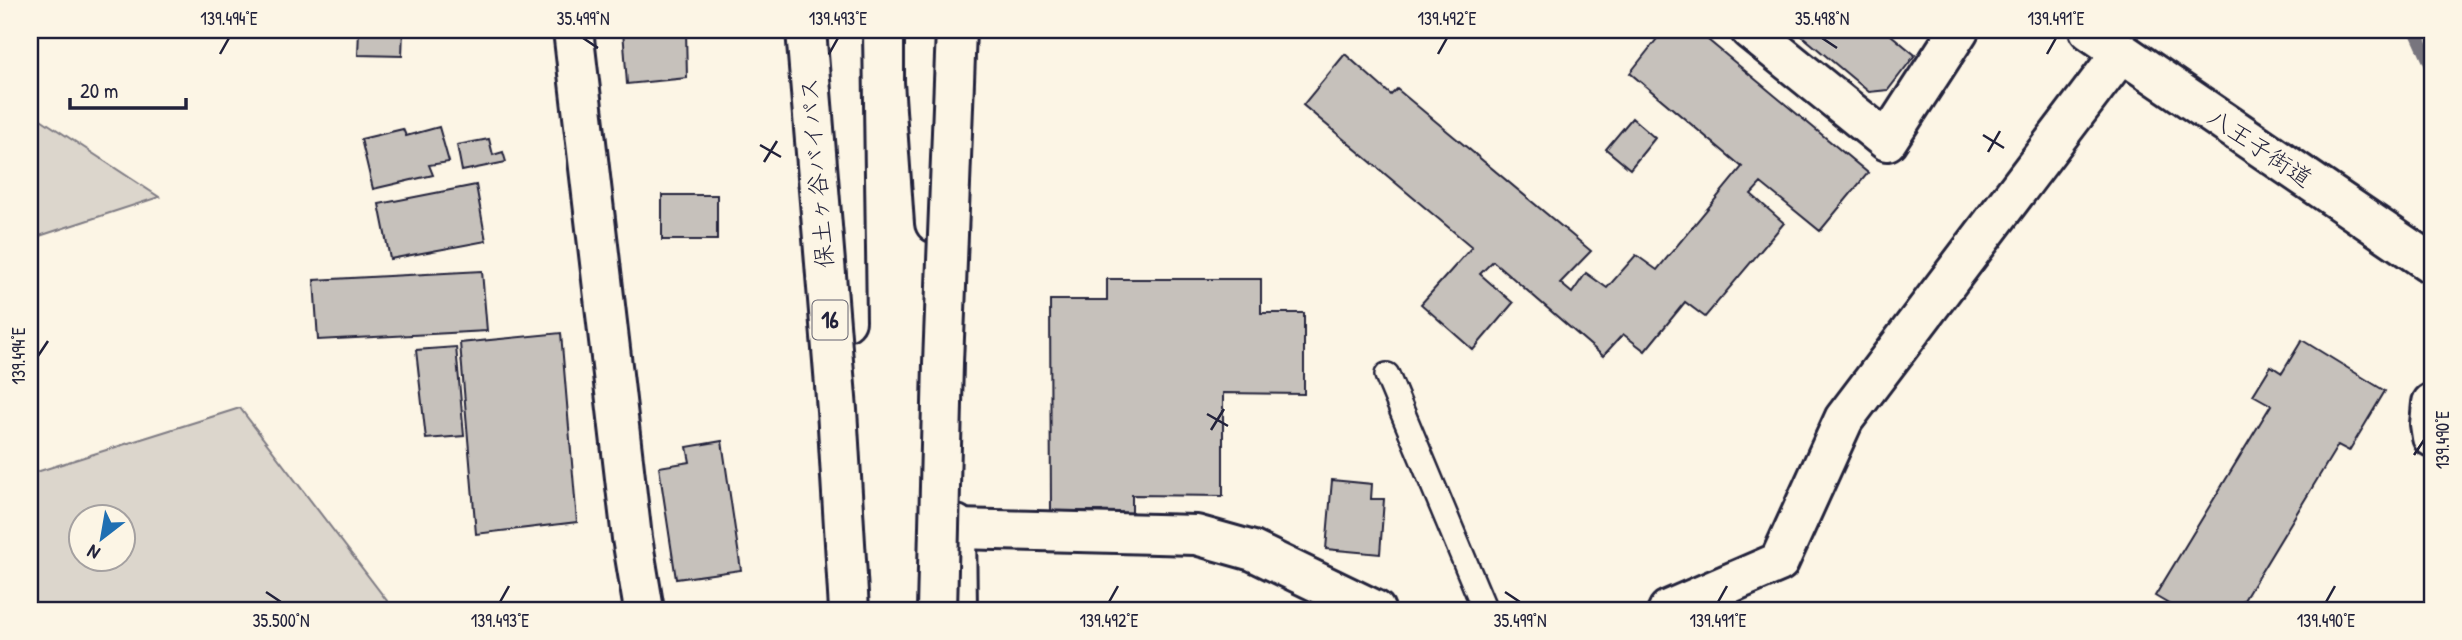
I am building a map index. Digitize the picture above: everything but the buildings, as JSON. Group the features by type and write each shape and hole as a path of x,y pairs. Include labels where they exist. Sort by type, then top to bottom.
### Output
{"main road":[{"path":"573,30 632,538 644,610"},
{"name":"16","path":"804,30 806,190 838,610"},
{"name":"保土ヶ谷バイパス","path":"804,30 837,410 848,610"},
{"name":"16","path":"842,30 848,610"},
{"path":"925,30 925,81 956,529"},
{"path":"937,610 956,30"},
{"path":"957,610 956,529 967,30"},
{"path":"1749,30 1887,141 1959,30"},
{"name":"八王子街道","path":"2089,30 2432,264"},
{"path":"1668,610 1779,562 1844,419 2121,53"},
{"path":"2432,403 2432,437"},
{"path":"956,529 1196,535 1253,551 1375,610"}],"lane":[{"path":"1387,375 1485,610"}],"shaded area":[{"path":"30,112 159,197 30,239"},
{"path":"240,408 394,610 30,610 30,474"}],"waterway":[{"path":"2415,30 2432,68"}]}
